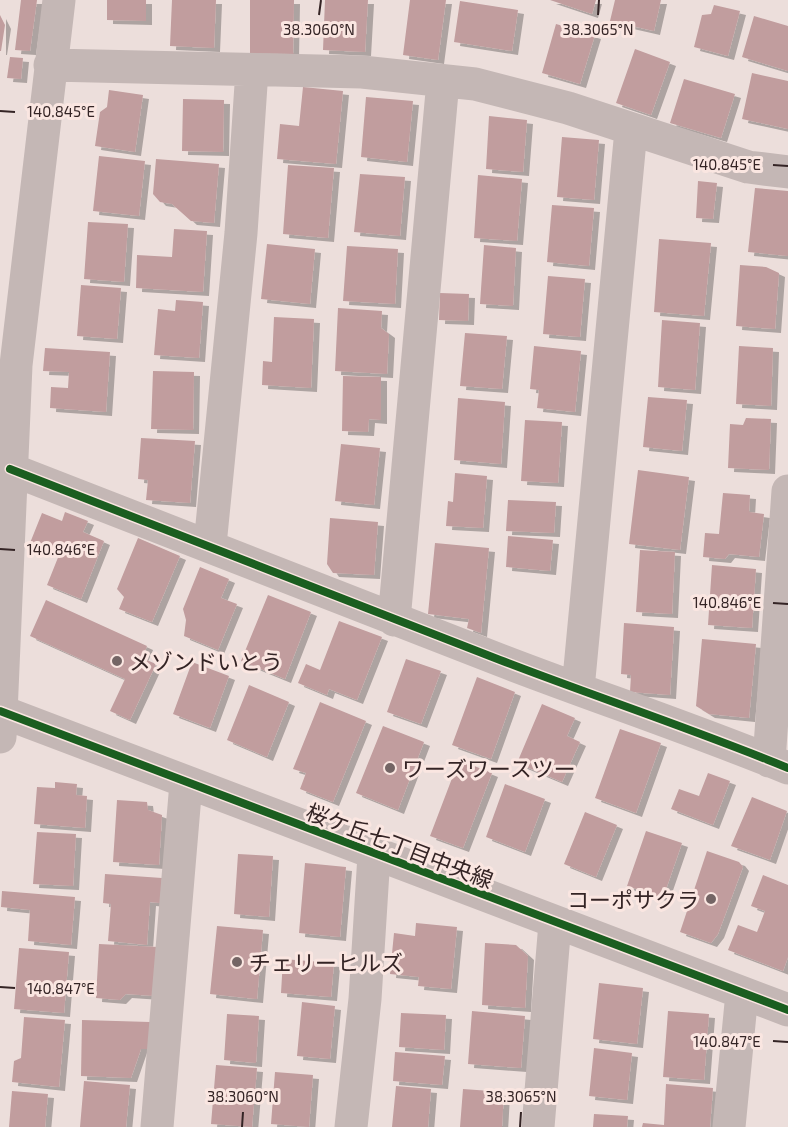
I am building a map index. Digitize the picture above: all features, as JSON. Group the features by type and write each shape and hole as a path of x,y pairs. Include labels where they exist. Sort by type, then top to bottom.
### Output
{"street":[{"path":"1,720 10,469 8,364 59,0"},
{"path":"50,65 362,72 475,84 568,108 748,166 788,172"},
{"path":"210,545 241,233 252,70"},
{"path":"394,620 443,81"},
{"path":"578,689 631,130"},
{"path":"10,469 210,545 394,620 670,721 778,764 788,490"},
{"name":"桜ケ丘七丁目中央線","path":"1,720 186,783 788,1010"},
{"path":"157,1127 186,783"},
{"path":"351,1127 365,999 374,855"},
{"path":"538,1127 555,923"},
{"path":"729,1127 742,993"}],"building":[{"path":"21,0 37,0 30,51 15,50"},
{"path":"107,0 146,0 146,21 107,20"},
{"path":"172,0 216,0 214,48 170,46"},
{"path":"250,0 294,0 293,54 250,53"},
{"path":"325,0 368,0 365,52 323,50"},
{"path":"410,0 446,0 438,60 403,55"},
{"path":"550,0 596,0 592,14"},
{"path":"615,0 661,0 654,31 610,21"},
{"path":"460,1 518,10 512,51 454,42"},
{"path":"714,5 740,11 728,56 694,47 702,15 711,14"},
{"path":"0,15 5,25 1,51 0,51"},
{"path":"754,16 788,26 788,71 742,57"},
{"path":"556,24 595,35 580,84 542,73"},
{"path":"635,49 670,62 651,115 616,103"},
{"path":"10,57 23,58 21,79 7,78"},
{"path":"752,73 788,81 788,129 742,119"},
{"path":"684,79 735,94 721,138 670,123"},
{"path":"303,87 343,91 336,164 277,159 280,124 299,126"},
{"path":"109,90 143,95 135,152 95,146 100,112 107,107"},
{"path":"366,97 413,101 407,162 361,157"},
{"path":"183,99 224,100 223,152 182,151"},
{"path":"489,116 527,120 523,172 486,169"},
{"path":"562,137 599,140 594,200 557,197"},
{"path":"99,156 145,161 139,216 93,211"},
{"path":"156,159 219,164 214,223 191,221 172,204 160,202 153,194"},
{"path":"288,165 334,168 328,238 283,234"},
{"path":"360,174 405,177 400,236 354,232"},
{"path":"478,175 522,179 517,241 474,238"},
{"path":"698,181 717,183 713,219 696,218"},
{"path":"755,188 788,191 788,256 748,252"},
{"path":"552,205 594,208 589,266 547,262"},
{"path":"88,222 128,224 124,282 84,279"},
{"path":"174,229 207,231 203,292 136,288 137,255 172,257"},
{"path":"659,239 711,243 704,316 654,312"},
{"path":"267,244 315,249 310,304 261,299"},
{"path":"484,245 516,248 513,306 480,304"},
{"path":"347,246 398,249 395,304 343,301"},
{"path":"740,265 766,267 779,273 775,329 736,326"},
{"path":"548,276 585,279 580,337 543,334"},
{"path":"81,285 121,288 117,339 77,336"},
{"path":"440,293 469,294 468,321 439,320"},
{"path":"176,300 203,302 199,358 154,355 158,309 175,311"},
{"path":"338,308 382,311 381,328 389,334 387,374 335,371"},
{"path":"274,317 314,319 311,388 262,385 263,361 272,362"},
{"path":"662,320 700,323 695,390 658,387"},
{"path":"465,333 507,336 502,389 460,386"},
{"path":"534,346 581,351 575,412 537,408 539,390 530,389"},
{"path":"739,346 773,348 771,406 736,404"},
{"path":"45,348 110,352 106,412 50,408 51,387 68,388 69,372 43,371"},
{"path":"153,371 194,372 193,430 151,429"},
{"path":"343,376 381,377 381,420 369,419 368,432 342,431"},
{"path":"648,397 687,400 682,451 643,447"},
{"path":"458,398 505,402 501,464 454,460"},
{"path":"746,418 771,419 769,470 728,468 730,424 743,425"},
{"path":"525,420 562,422 558,483 521,481"},
{"path":"141,438 195,441 190,503 146,500 148,480 138,479"},
{"path":"341,444 380,448 374,505 335,501"},
{"path":"638,470 689,477 680,550 629,544"},
{"path":"455,473 487,476 483,528 446,526 448,501 453,502"},
{"path":"723,493 750,495 749,512 764,514 759,557 729,554 725,559 703,557 705,533 719,534"},
{"path":"508,500 556,502 554,533 506,531"},
{"path":"65,512 88,521 83,532 104,541 81,599 47,585 59,555 30,543 42,513 62,521"},
{"path":"330,518 378,522 374,575 333,573 327,564"},
{"path":"508,536 553,540 550,571 506,567"},
{"path":"138,538 180,556 152,622 119,609 124,597 117,589"},
{"path":"435,543 489,548 481,633 467,628 469,619 428,614"},
{"path":"640,550 675,552 672,614 636,612"},
{"path":"712,565 756,569 752,628 708,625"},
{"path":"200,567 229,579 221,598 237,604 218,650 184,636 186,620 183,609"},
{"path":"268,595 311,612 285,679 241,661"},
{"name":"メゾンドいとう","path":"46,600 147,646 142,658 156,664 130,720 110,711 125,679 30,636"},
{"path":"339,621 382,637 357,700 329,689 327,695 298,683 306,664 320,670"},
{"path":"624,623 674,627 670,695 630,692 631,675 621,674"},
{"path":"702,639 756,644 749,718 709,714 696,706"},
{"path":"406,659 441,671 421,724 387,712"},
{"path":"192,662 229,676 210,728 173,714"},
{"path":"477,677 515,692 491,759 452,745"},
{"path":"249,685 289,702 267,757 227,740"},
{"path":"320,702 366,721 333,802 300,789 306,773 293,769"},
{"path":"542,704 575,718 567,736 580,742 562,782 517,763"},
{"name":"ワーズワースツー","path":"383,726 424,742 398,810 356,793"},
{"path":"620,729 661,743 636,813 595,798"},
{"path":"459,760 492,773 463,848 430,836"},
{"path":"708,773 730,781 713,825 671,809 679,789 699,796"},
{"path":"55,782 77,784 76,795 87,796 85,828 34,824 37,787 55,788"},
{"path":"505,784 545,799 525,852 486,837"},
{"path":"752,797 787,811 770,860 731,846"},
{"path":"117,800 147,802 148,810 162,815 159,865 113,862"},
{"path":"585,812 617,825 596,877 564,864"},
{"path":"646,831 682,843 663,898 627,886"},
{"path":"37,832 76,834 73,886 33,884"},
{"name":"コーポサクラ","path":"707,851 739,862 743,867 718,934 711,943 680,932"},
{"path":"238,854 273,856 269,917 234,914"},
{"path":"305,863 346,867 340,937 299,933"},
{"path":"105,874 162,878 160,903 150,902 147,945 108,941 111,904 103,903"},
{"path":"763,875 788,885 788,957 783,971 728,950 738,925 757,932 765,911 751,906"},
{"path":"2,891 75,897 71,945 28,941 30,910 1,907"},
{"path":"416,923 457,927 451,989 418,986 419,977 390,974 394,933 415,936"},
{"name":"チェリーヒルズ","path":"217,926 263,930 257,999 210,994"},
{"path":"485,943 516,945 528,956 525,1008 482,1005"},
{"path":"99,944 158,947 155,996 126,994 120,1000 96,998"},
{"path":"19,948 69,952 64,1013 14,1009"},
{"path":"283,959 334,963 331,997 281,993"},
{"path":"599,983 643,988 637,1044 593,1039"},
{"path":"302,1002 335,1006 330,1059 297,1056"},
{"path":"472,1011 525,1016 521,1068 468,1064"},
{"path":"668,1011 709,1014 704,1080 663,1077"},
{"path":"401,1013 446,1015 444,1050 399,1047"},
{"path":"227,1014 259,1016 256,1063 224,1060"},
{"path":"24,1017 65,1020 59,1087 12,1082 14,1061 21,1058"},
{"path":"82,1020 150,1022 149,1049 141,1049 131,1078 81,1076"},
{"path":"594,1048 632,1053 627,1100 589,1096"},
{"path":"395,1052 445,1056 442,1085 393,1081"},
{"path":"216,1065 257,1068 252,1127 211,1124"},
{"path":"275,1072 313,1075 309,1127 271,1124"},
{"path":"84,1081 130,1085 126,1127 80,1127"},
{"path":"666,1084 713,1088 710,1127 642,1127 643,1123 664,1125"},
{"path":"396,1086 431,1089 428,1127 392,1127"},
{"path":"463,1089 504,1092 502,1127 460,1127"},
{"path":"12,1091 48,1094 45,1127 9,1127"},
{"path":"594,1114 628,1116 627,1127 593,1127"}],"cycle path":[{"path":"10,469 500,660 788,768"},
{"path":"0,711 788,1010"}],"place":[{"name":"メゾンドいとう","path":"117,661"},
{"name":"ワーズワースツー","path":"390,768"},
{"name":"コーポサクラ","path":"711,899"},
{"name":"チェリーヒルズ","path":"237,962"}]}
